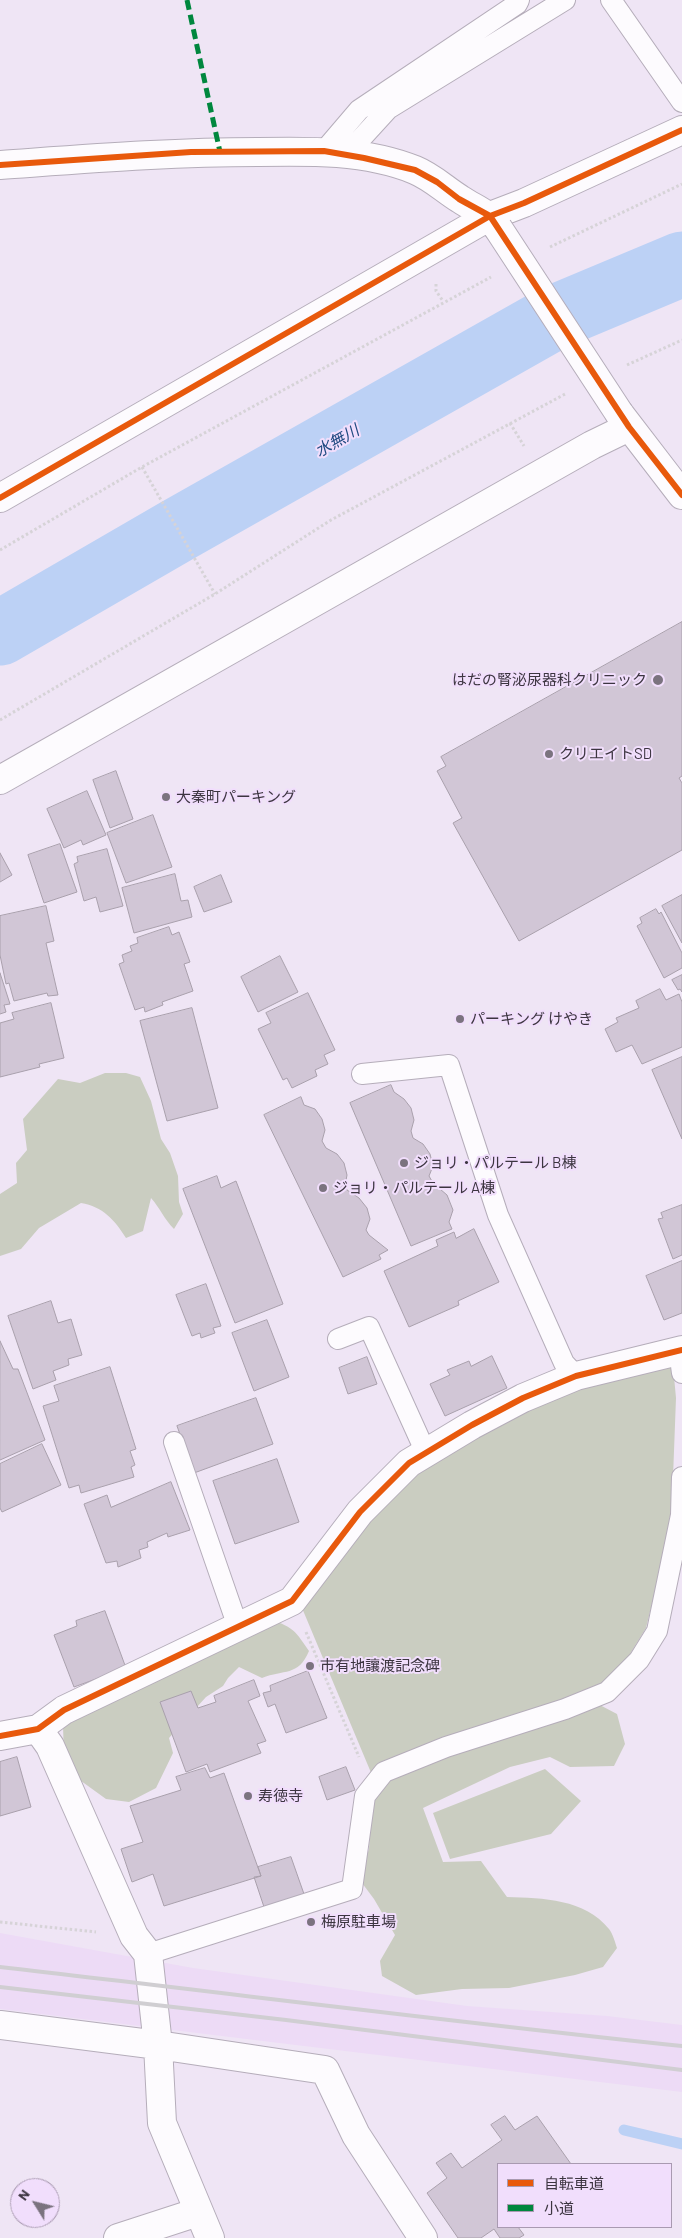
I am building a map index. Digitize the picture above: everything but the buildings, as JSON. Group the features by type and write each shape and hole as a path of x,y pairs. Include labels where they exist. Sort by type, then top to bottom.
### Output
{"street":[{"path":"0,498 494,222 524,203 682,130"},
{"path":"0,165 191,152 335,153 415,170 437,182 494,222 624,420 682,495"},
{"path":"0,780 592,445 624,420"},
{"path":"0,1736 38,1729 64,1710 292,1601 360,1512 410,1463 514,1403 576,1376 681,1358"},
{"path":"38,1729 50,1746 141,1945 158,2045 162,2123 210,2238"},
{"path":"0,2025 158,2045 325,2070 356,2135 423,2238"},
{"path":"118,2238 198,2212"}],"lane":[{"path":"335,153 359,110 517,4 519,0"},
{"path":"335,153 388,109 565,0"},
{"path":"611,0 682,102"},
{"path":"362,1074 449,1065 498,1215 564,1363 576,1376"},
{"path":"338,1339 370,1326 426,1453"},
{"path":"174,1442 238,1627"},
{"path":"141,1945 182,1943 352,1889 365,1796 384,1772 446,1747 565,1709 608,1692 639,1660 657,1631 680,1516 682,1478"},
{"path":"182,1943 202,1952"}],"path":[{"path":"548,248 601,221 682,184"},
{"path":"0,550 142,467 495,274"},
{"path":"436,281 436,291 443,301"},
{"path":"0,720 215,594 331,520 510,423 524,447"},
{"path":"142,467 215,594"},
{"path":"313,1648 355,1748"},
{"path":"0,1922 141,1945"}],"shaded area":[{"path":"105,1073 126,1073 140,1077 151,1101 161,1139 170,1153 178,1176 179,1202 183,1214 174,1229 151,1198 143,1231 126,1238 117,1225 102,1211 96,1207 81,1203 39,1228 21,1249 0,1256 0,1194 17,1183 16,1163 27,1150 23,1119 58,1079 80,1083"},
{"path":"673,1366 676,1398 672,1504 663,1559 646,1628 627,1659 598,1688 381,1762 372,1775 302,1608 359,1528 404,1483 456,1445 570,1390"},
{"path":"271,1620 285,1625 297,1635 309,1651 305,1659 295,1669 262,1678 239,1667 223,1686 206,1697 169,1738 173,1753 156,1788 129,1802 106,1799 77,1778 64,1756 63,1726"},
{"path":"596,1703 617,1714 625,1744 614,1766 570,1767 550,1757 510,1767 423,1808 443,1862 481,1861 507,1897 535,1898 562,1902 588,1911 599,1919 610,1931 617,1948 603,1967 575,1975 509,1988 462,1989 416,1995 382,1976 380,1961 395,1935 374,1899 359,1879 369,1849 372,1799 389,1778"},
{"path":"545,1769 581,1801 551,1834 450,1859 433,1813"},
{"path":"0,1933 193,1968 467,2006 607,2016 682,2025 682,2092 0,2009"}],"waterway":[{"name":"水無川","path":"0,633 553,318 682,264"},
{"path":"624,2130 682,2144"}],"railway":[{"path":"0,1967 682,2046"},
{"path":"0,1987 286,2020 682,2070"}],"marked path":[{"path":"187,0 220,152"}],"cycle path":[{"path":"0,498 490,216 524,203 682,130"},
{"path":"0,165 191,152 324,151 415,170 437,182 459,199 490,216 629,427 682,495"},
{"path":"0,1736 38,1729 64,1710 292,1601 360,1512 409,1463 472,1425 523,1398 576,1376 682,1350"}],"place":[{"name":"はだの腎泌尿器科クリニック","path":"658,680"},
{"name":"クリエイトSD","path":"549,754"},
{"name":"大秦町パーキング","path":"166,797"},
{"name":"パーキング けやき","path":"460,1019"},
{"name":"ジョリ・パルテール B棟","path":"404,1163"},
{"name":"ジョリ・パルテール A棟","path":"323,1188"},
{"name":"市有地讓渡記念碑","path":"310,1666"},
{"name":"寿徳寺","path":"248,1796"},
{"name":"梅原駐車場","path":"311,1922"}]}
